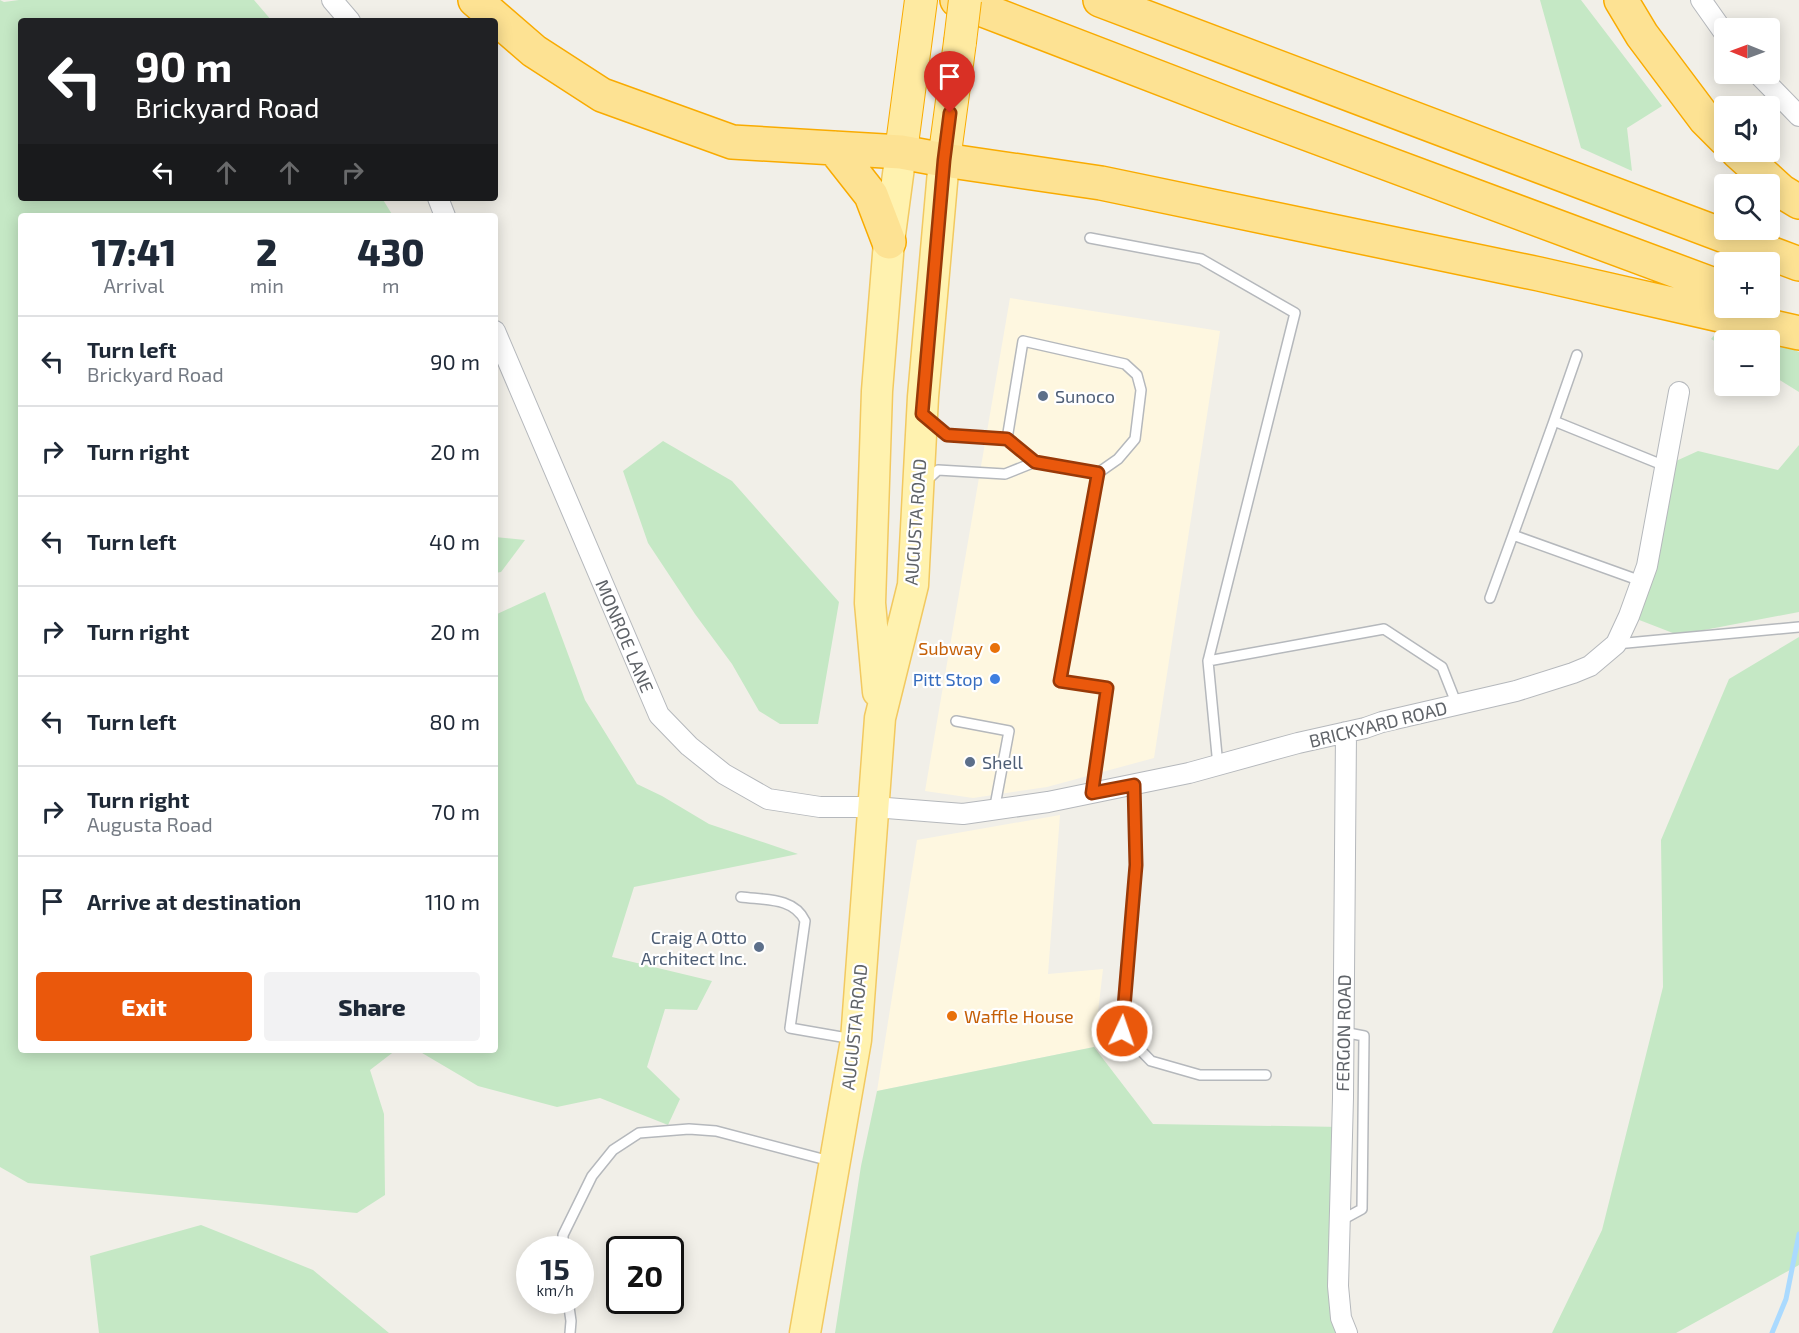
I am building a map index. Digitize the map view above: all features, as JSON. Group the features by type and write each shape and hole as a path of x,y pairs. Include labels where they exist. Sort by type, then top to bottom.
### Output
{"highway":[{"path":"475,0 496,18"},
{"path":"957,0 1238,108 1714,285"},
{"name":"AUGUSTA ROAD","path":"944,160 965,0"},
{"path":"1100,0 1799,264"},
{"path":"1621,0 1636,26 1714,128"},
{"name":"AUGUSTA ROAD","path":"902,152 919,13"},
{"path":"498,20 534,51 602,95 732,142 902,152 1101,183 1539,274 1799,333"},
{"path":"834,148 870,195 889,242"},
{"path":"1749,162 1781,191 1799,202"},
{"path":"1780,310 1799,317"}],"main road":[{"name":"AUGUSTA ROAD","path":"805,1333 856,1040 880,718 870,603 877,391 889,242 902,152"},
{"name":"AUGUSTA ROAD","path":"880,718 913,585 922,414 944,160"}],"street":[{"path":"332,0 347,18"},
{"path":"1701,0 1714,18"},
{"path":"1768,84 1799,116"},
{"name":"MONROE LANE","path":"498,338 659,715 689,746 724,774 768,799 820,807 874,807"},
{"name":"BRICKYARD ROAD","path":"874,807 963,814 994,811 1134,785 1516,691 1590,666 1616,644 1647,566 1679,392"},
{"name":"FERGON ROAD","path":"1346,732 1338,1286 1341,1318 1347,1333"}],"lane":[{"path":"1090,238 1201,259 1295,312 1208,661 1218,766"},
{"path":"1007,439 1023,341 1125,364 1137,375 1141,390 1135,439 1118,459 1098,473 1060,681 1107,688 1092,793"},
{"path":"1490,598 1577,355"},
{"path":"922,414 947,435 1007,439 1035,462 1098,473"},
{"path":"1554,421 1665,466"},
{"path":"918,489 938,470 1005,474 1035,462"},
{"path":"1513,535 1641,581"},
{"path":"1616,644 1799,627"},
{"path":"1208,661 1384,629 1442,667 1457,705"},
{"path":"956,722 1009,731 994,811"},
{"path":"1134,785 1136,865 1122,1031 1151,1061 1200,1075 1266,1075"},
{"path":"741,897 786,902 801,910 805,921 790,1028 856,1040"},
{"path":"563,1236 592,1176 613,1150 639,1133 689,1129 716,1131 836,1163"},
{"path":"569,1314 570,1333"}],"shaded area":[{"path":"1010,298 1220,331 1154,758 1047,787 973,798 925,791"},
{"path":"1060,815 1048,974 1103,969 1094,1047 877,1091 917,840"}],"green space":[{"path":"0,0 4,2 19,0 254,0 269,18 18,18 18,201 384,201 391,213 18,213 18,1053 392,1053 370,1070 384,1114 385,1195 357,1213 28,1183 0,1167"},
{"path":"1540,0 1581,0 1662,106 1627,128 1632,171 1581,148"},
{"path":"1727,320 1750,330 1719,330"},
{"path":"1780,344 1799,352 1799,392 1780,380"},
{"path":"663,441 732,481 839,602 818,724 780,724 759,711 732,664 695,614 648,543 623,471"},
{"path":"1799,445 1799,612 1678,635 1629,616 1665,466 1698,451 1778,470"},
{"path":"498,537 525,540 501,572 498,572"},
{"path":"545,592 585,700 637,784 709,824 798,854 634,887 612,957 712,981 697,1010 665,1009 647,1067 680,1099 668,1125 600,1098 557,1107 478,1086 422,1053 498,1053 498,614"},
{"path":"1799,637 1799,1265 1676,1333 1552,1333 1602,1230 1663,987 1661,840 1729,679"},
{"path":"1094,1047 1153,1124 1342,1127 1341,1318 1335,1333 835,1333 861,1166 877,1091"},
{"path":"201,1225 313,1270 389,1333 99,1333 90,1256"}],"waterway":[{"path":"1772,1333 1786,1299 1799,1234"}],"place":[{"name":"Sunoco","path":"1043,396"},
{"name":"Subway","path":"995,648"},
{"name":"Pitt Stop","path":"995,679"},
{"name":"Shell","path":"970,762"},
{"name":"Craig A Otto Architect Inc.","path":"759,947"},
{"name":"Waffle House","path":"952,1016"}],"route":[{"path":"950,113 922,414 947,435 1007,439 1035,462 1098,473 1060,681 1107,688 1092,793 1134,785 1136,865 1122,1031"}]}
